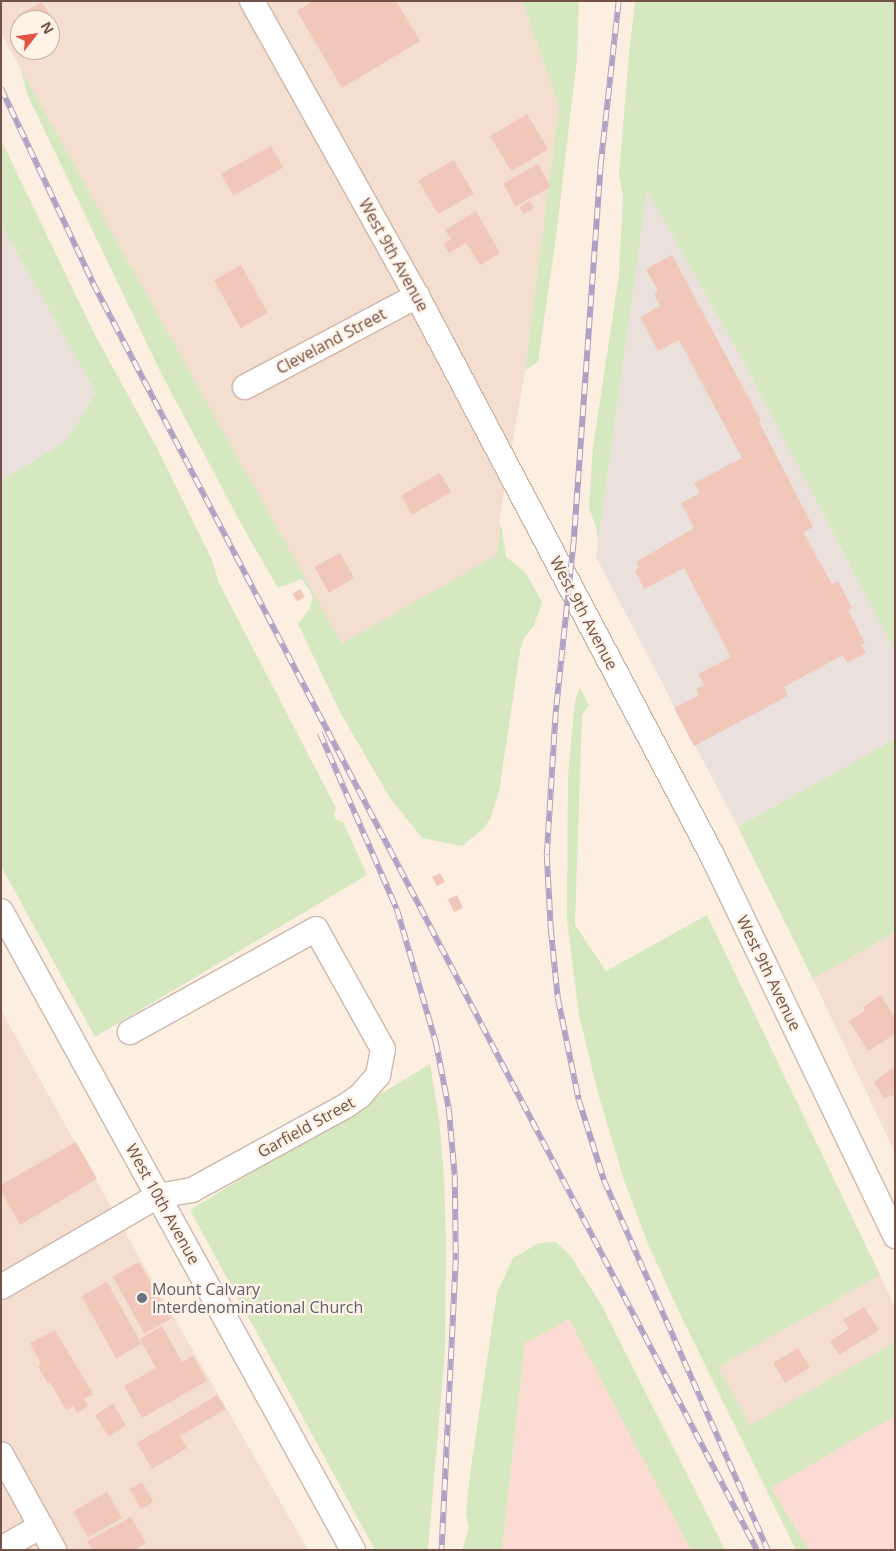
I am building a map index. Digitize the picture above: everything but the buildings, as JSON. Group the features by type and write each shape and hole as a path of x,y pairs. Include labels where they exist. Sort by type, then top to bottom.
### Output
{"street":[{"name":"West 9th Avenue","path":"252,1 417,296 712,855 895,1236"},
{"name":"Cleveland Street","path":"245,386 417,296"},
{"name":"West 10th Avenue","path":"1,911 353,1550"},
{"name":"Garfield Street","path":"1,1287 158,1196 192,1190 347,1105 360,1096 378,1075 383,1049 316,929 130,1032"},
{"path":"1,1454 54,1550"},
{"path":"1,1549 41,1526"}],"shaded area":[{"path":"1,1 522,1 559,106 525,370 499,523 500,530 496,555 342,645 16,60 60,60 60,10 10,10 10,50 1,33"},
{"path":"647,189 740,355 895,651 895,739 738,827 596,557"},
{"path":"1,224 96,393 66,441 1,481"},
{"path":"895,932 895,1153 813,979"},
{"path":"1,1010 138,1255 308,1550 1,1550"},
{"path":"880,1275 895,1307 895,1342 750,1425 718,1367"},
{"path":"570,1318 691,1550 502,1550 525,1343"},
{"path":"895,1416 895,1550 809,1550 770,1488"}],"green space":[{"path":"522,1 579,1 577,58 556,237 538,362 525,370 559,106"},
{"path":"635,1 895,1 895,651 740,355 647,190 598,542 596,526 589,508 593,447 619,275 623,197 619,175"},
{"path":"20,68 342,644 496,555 500,531 499,523 502,529 506,557 525,572 542,602 534,625 524,638 520,651 499,792 490,819 483,829 462,846 422,838 390,798 340,712 298,624 310,608 313,597 302,579 278,588 244,529 162,375 28,96"},
{"path":"1,140 94,333 157,448 211,558 219,583 336,808 334,814 336,820 343,822 367,875 95,1037 1,866 1,481 66,441 96,393 1,224"},
{"path":"580,688 589,705 582,715 575,925 606,971 707,915 880,1275 718,1367 750,1425 895,1342 895,1416 771,1488 809,1550 796,1550 682,1318 648,1244 624,1180 598,1093 579,1015 567,920 568,775 575,701"},
{"path":"895,739 895,932 813,979 738,827"},
{"path":"430,1064 439,1119 444,1175 446,1247 445,1350 428,1550 375,1550 190,1210"},
{"path":"556,1242 570,1255 602,1306 725,1550 691,1550 569,1319 525,1343 502,1550 462,1550 469,1528 466,1514 470,1474 497,1293 513,1258 539,1243"}],"railway":[{"path":"619,1 601,164 574,541 556,712 547,855 551,929 558,998 579,1100 604,1180 768,1550"},
{"path":"1,88 93,283 757,1550"},
{"path":"320,733 397,909 436,1042 449,1109 455,1176 456,1260 442,1550"}],"place":[{"name":"Mount Calvary Interdenominational Church","path":"142,1298"}]}
